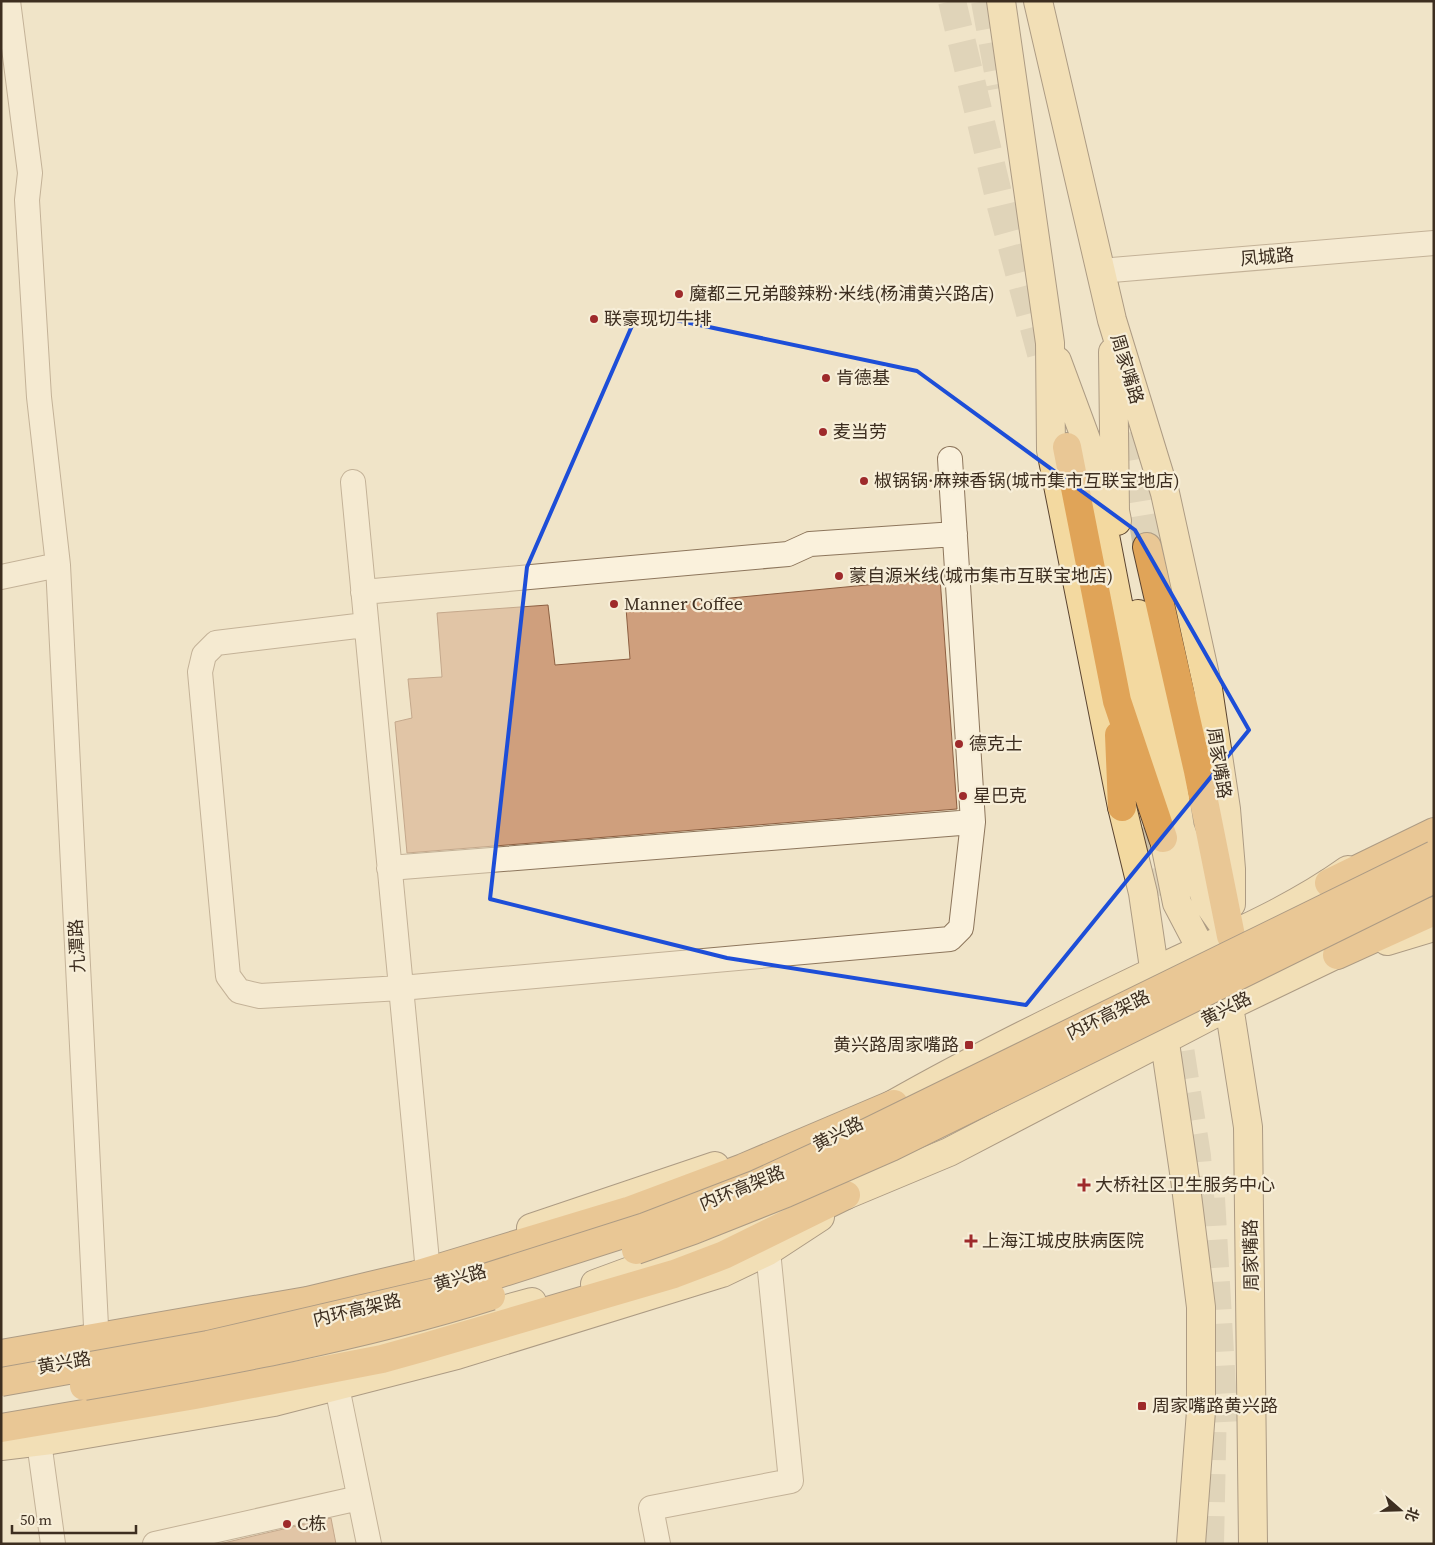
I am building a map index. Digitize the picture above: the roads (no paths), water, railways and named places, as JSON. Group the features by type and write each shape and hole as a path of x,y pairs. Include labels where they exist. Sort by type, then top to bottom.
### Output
{"highway":[{"path":"1066,447 1117,701 1163,838"},
{"path":"1147,547 1198,771 1231,936"},
{"path":"1117,701 1122,807"},
{"path":"1329,883 1434,832"},
{"name":"内环高架路","path":"1,1382 208,1345 457,1287 645,1227 757,1184 842,1145 1434,855"},
{"name":"内环高架路","path":"1,1401 288,1350 357,1334 448,1310 600,1262 693,1230 891,1147 1434,880"},
{"path":"1337,955 1434,911"},
{"path":"1,1354 307,1301 628,1211 742,1168 894,1104"},
{"path":"1,1428 195,1395 382,1359 604,1296 674,1274 724,1255 846,1194"}],"main road":[{"path":"1001,1 1050,343 1051,450 1122,807 1142,893 1166,1040 1201,1307 1201,1411 1191,1544"},
{"name":"周家嘴路","path":"1038,1 1112,320 1166,493 1208,689 1226,809 1231,869 1228,1006 1248,1127 1254,1544"},
{"path":"1112,320 1115,511 1163,721 1180,828 1207,902 1231,936"},
{"path":"1050,343 1087,442 1177,902 1202,949 1228,1006"},
{"name":"黄兴路","path":"1,1373 210,1338 460,1280 649,1217 838,1137 894,1104 1154,971 1231,936 1329,883 1389,841 1434,818"},
{"name":"黄兴路","path":"1329,883 1397,863 1434,845"},
{"name":"黄兴路","path":"1,1415 242,1373 361,1348 616,1278 763,1222 846,1194 949,1152 1228,1006 1337,955 1434,904"},
{"name":"黄兴路","path":"1337,955 1434,927"},
{"name":"黄兴路","path":"1,1446 38,1442 274,1402 457,1355 722,1273 768,1251 813,1224 846,1194"},
{"name":"黄兴路","path":"1,1342 306,1294 422,1268"}],"street":[{"name":"九潭路","path":"8,1 30,173 27,200 39,397 58,566 96,1326"},
{"name":"凤城路","path":"1100,271 1434,244"},
{"path":"365,625 216,643 204,655 200,672 228,976 238,990 260,996 401,988 950,939 960,928 973,822 950,459"},
{"path":"353,482 365,625 401,988 422,1268"},
{"path":"363,592 788,554 810,544 955,534"},
{"path":"1,576 58,566"},
{"path":"389,868 973,822"},
{"path":"658,1544 651,1508 791,1481 768,1251"},
{"path":"337,1387 369,1544"},
{"path":"38,1442 53,1544"},
{"path":"156,1544 359,1498"}],"tunnel":[{"path":"952,1 1001,206 1043,361"},
{"path":"985,1 1001,88"},
{"path":"1122,391 1147,547"},
{"path":"1137,786 1156,899"},
{"path":"1174,1010 1197,1156 1202,1220"},
{"path":"1211,1198 1224,1422"},
{"path":"1210,1544 1213,1403"}],"place":[{"name":"魔都三兄弟酸辣粉·米线(杨浦黄兴路店)","path":"679,294"},
{"name":"联豪现切牛排","path":"594,319"},
{"name":"肯德基","path":"826,378"},
{"name":"麦当劳","path":"823,432"},
{"name":"椒锅锅·麻辣香锅(城市集市互联宝地店)","path":"864,481"},
{"name":"蒙自源米线(城市集市互联宝地店)","path":"839,576"},
{"name":"Manner Coffee","path":"614,604"},
{"name":"德克士","path":"959,744"},
{"name":"星巴克","path":"963,796"},
{"name":"黄兴路周家嘴路","path":"969,1045"},
{"name":"大桥社区卫生服务中心","path":"1084,1185"},
{"name":"上海江城皮肤病医院","path":"971,1241"},
{"name":"周家嘴路黄兴路","path":"1142,1406"},
{"name":"C栋","path":"287,1524"}]}
